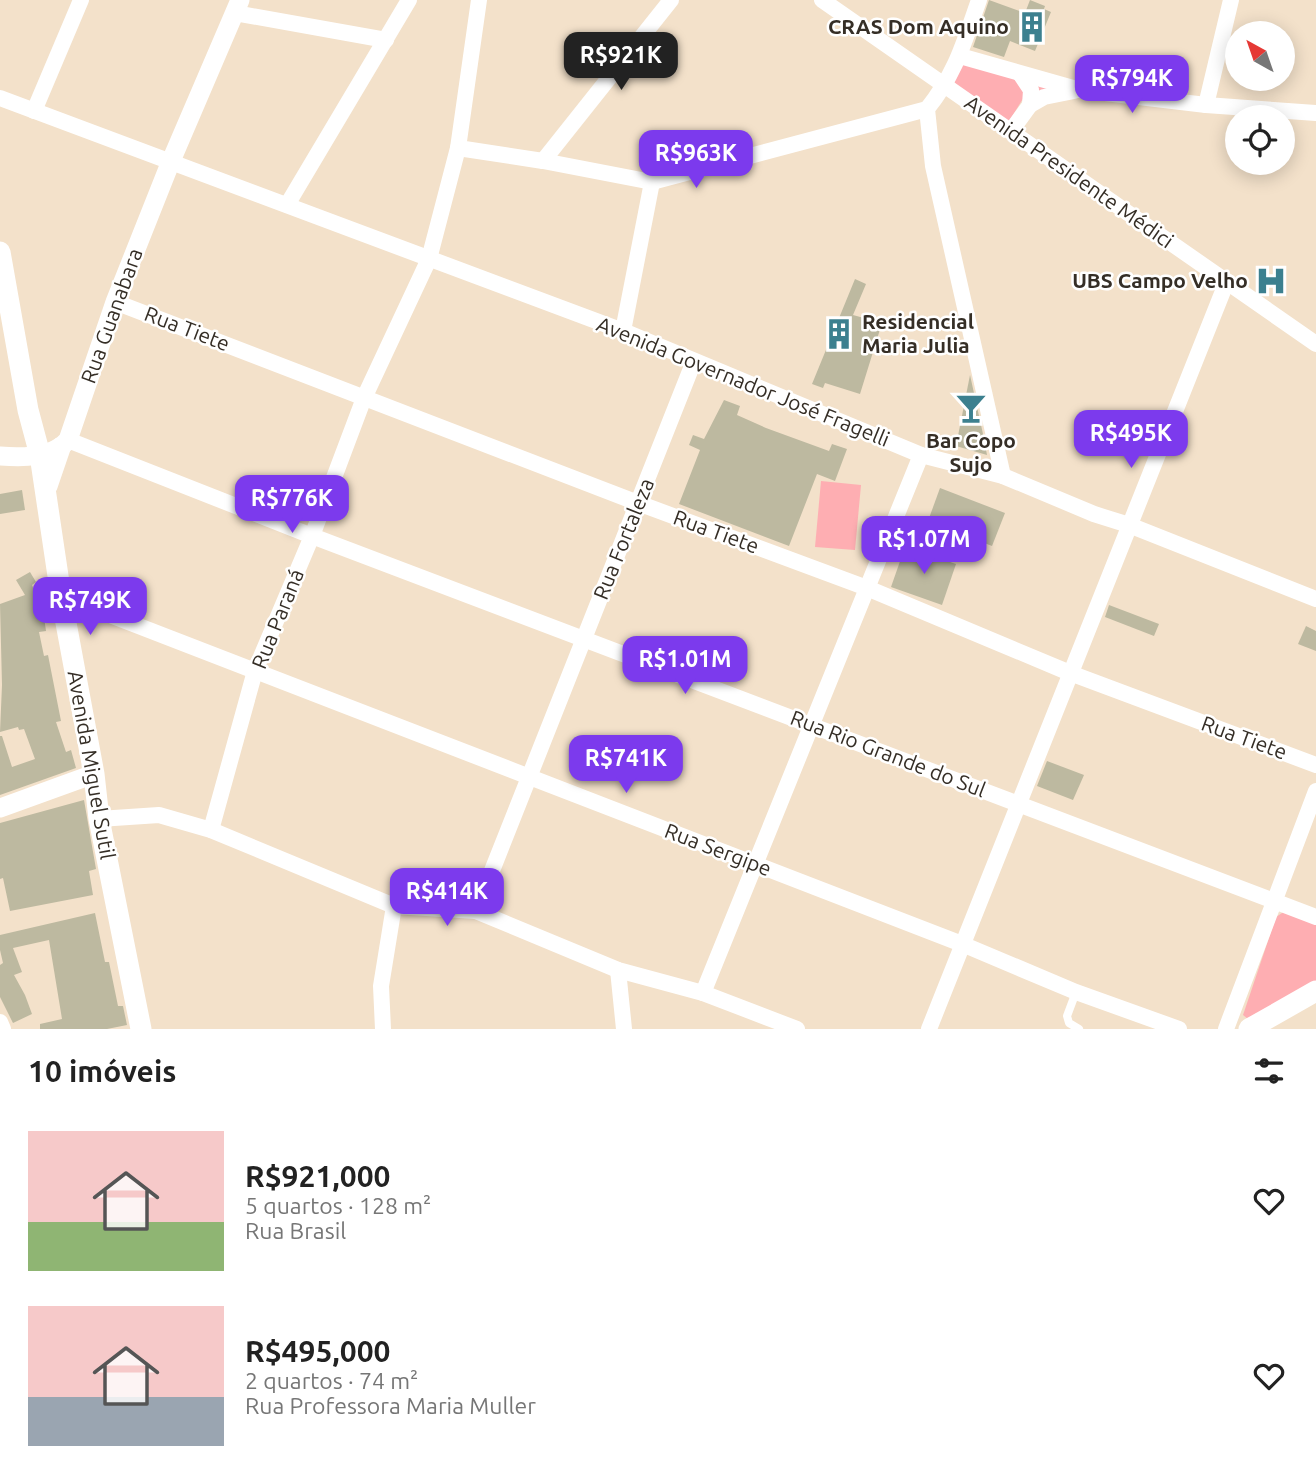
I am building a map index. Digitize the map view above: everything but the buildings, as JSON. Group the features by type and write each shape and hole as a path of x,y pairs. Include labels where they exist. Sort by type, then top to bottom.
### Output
{"main road":[{"name":"Avenida Miguel Sutil","path":"0,252 28,410 40,455 61,596 94,774 99,819 141,1029"},
{"path":"45,492 64,444"},
{"path":"1249,1029 1316,992"}],"street":[{"path":"34,111 80,0"},
{"path":"288,205 409,0"},
{"name":"Rua Paraná","path":"211,830 256,671 312,536 364,398 429,259 458,148 478,0"},
{"path":"543,162 671,0"},
{"name":"Avenida Presidente Médici","path":"821,0 1316,344"},
{"path":"458,148 652,182 927,108 945,86 960,55 979,0"},
{"path":"1206,104 1231,0"},
{"path":"237,6 386,40"},
{"name":"Rua Guanabara","path":"64,444 115,302 237,6"},
{"path":"960,55 1021,75 1080,90 1316,113"},
{"path":"1021,75 1031,90 1030,105"},
{"path":"1011,131 1030,105 1044,97 1080,90"},
{"name":"Avenida Governador José Fragelli","path":"0,98 623,331 921,455 1003,476 1316,599"},
{"path":"927,108 933,166 1003,476"},
{"path":"623,331 652,182"},
{"path":"929,1029 1227,281"},
{"name":"Rua Tiete","path":"115,302 867,588 1070,673 1316,765"},
{"name":"Rua Fortaleza","path":"476,911 694,361"},
{"path":"0,456 40,455 64,444"},
{"name":"Rua Rio Grande do Sul","path":"64,444 584,638 1316,917"},
{"path":"703,993 921,455"},
{"name":"Rua Sergipe","path":"61,596 962,944 1076,992 1178,1029"},
{"path":"0,808 94,774"},
{"path":"1226,1029 1316,791"},
{"path":"99,819 159,814 211,830 394,906 476,911 618,970 703,993 797,1029"},
{"path":"383,1029 381,986 394,906"},
{"path":"618,970 624,1029"},
{"path":"0,1022 3,1029"}],"lane":[{"path":"1076,992 1067,1016 1069,1023 1079,1029"}],"shaded area":[{"path":"967,63 1060,90 1024,97 1008,123 956,85 952,77 960,65"},
{"path":"821,481 861,485 855,550 815,547"},
{"path":"1285,911 1316,923 1316,981 1248,1019 1243,1015 1276,917"}],"place":[{"name":"CRAS Dom Aquino","path":"1032,27"},
{"name":"UBS Campo Velho","path":"1271,281"},
{"name":"Residencial Maria Julia","path":"839,334"},
{"name":"Bar Copo Sujo","path":"971,408"}]}
